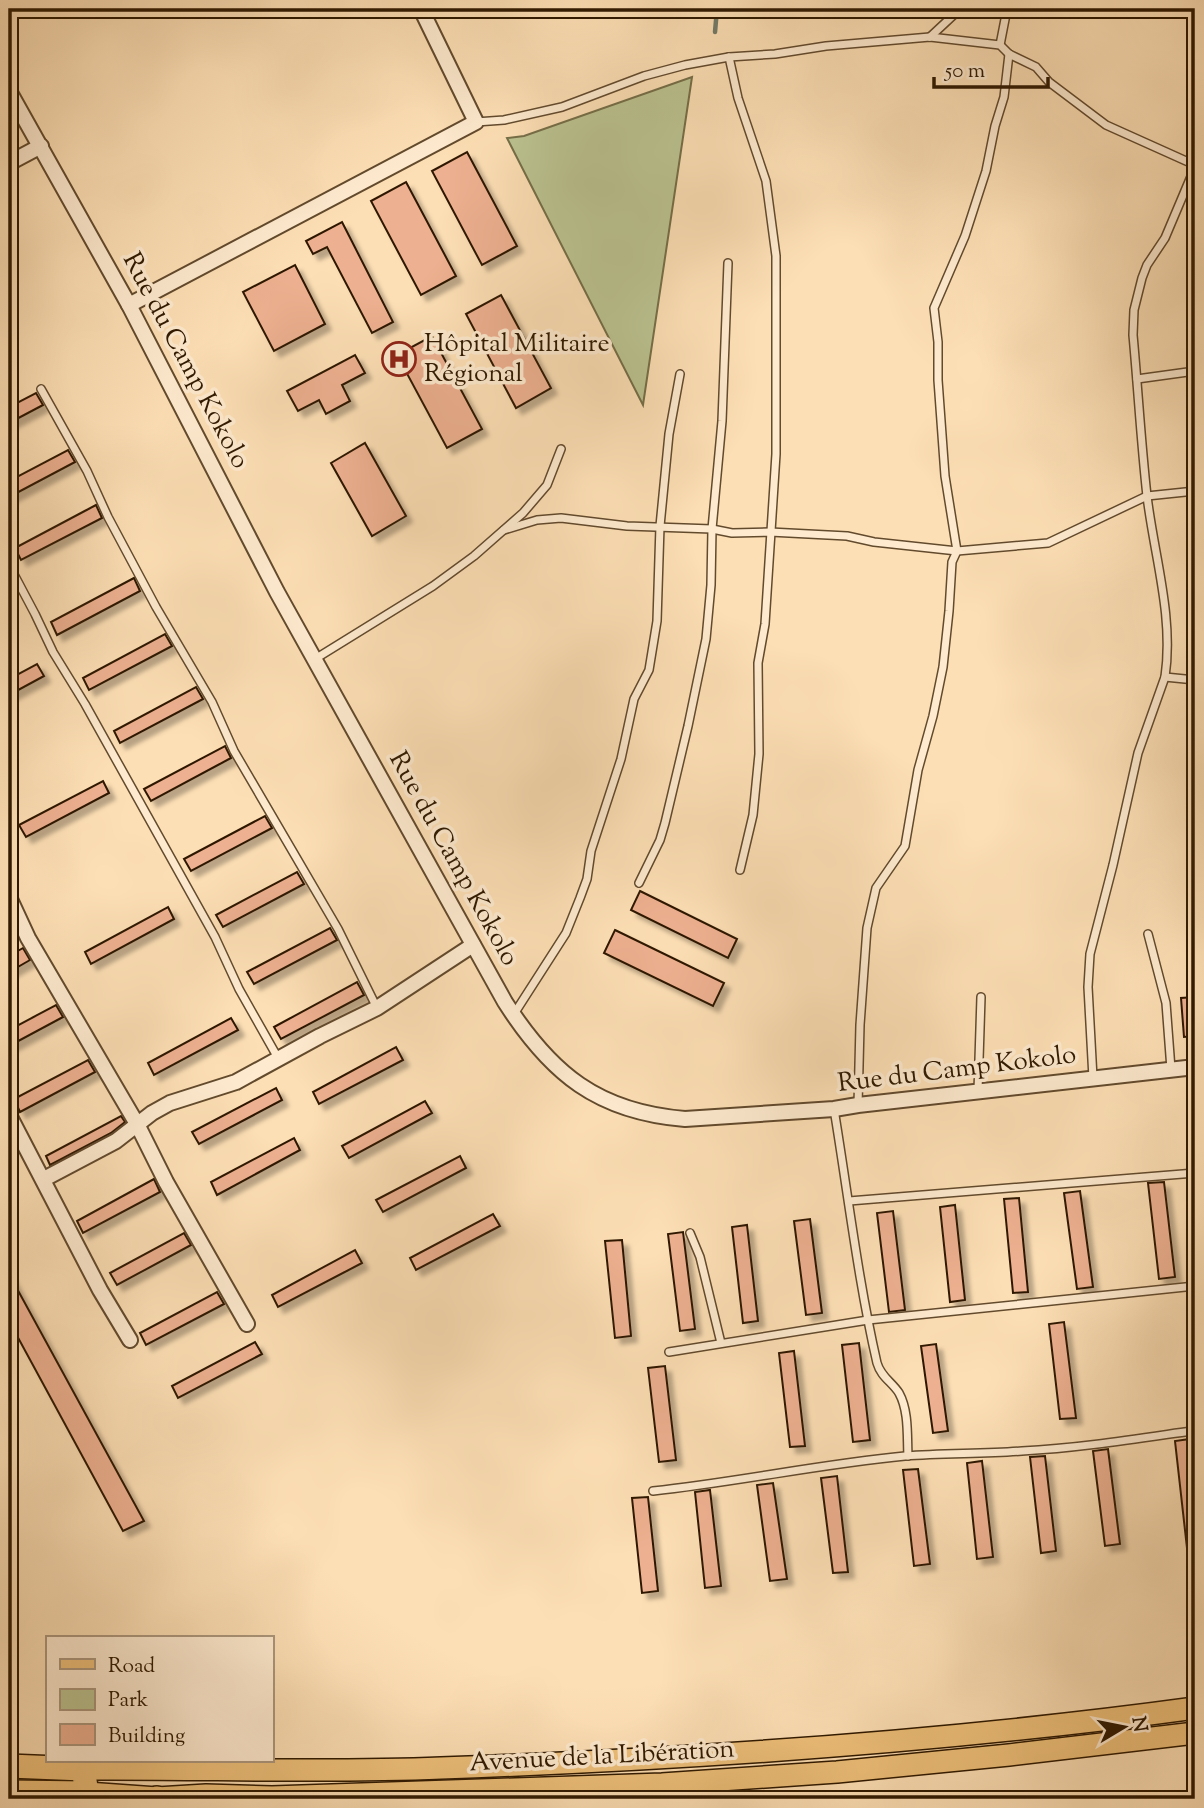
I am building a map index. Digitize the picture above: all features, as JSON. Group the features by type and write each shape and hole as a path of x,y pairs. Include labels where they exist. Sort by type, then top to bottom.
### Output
{"highway":[{"name":"Avenue de la Libération","path":"9,1766 83,1769"},
{"path":"53,1768 57,1797"},
{"path":"83,1769 88,1796"},
{"name":"Avenue de la Libération","path":"9,1792 57,1797 88,1796"},
{"path":"9,1792 22,1799"}],"main road":[{"name":"Avenue de la Libération","path":"83,1769 285,1771 657,1759 992,1732 1195,1708"},
{"name":"Avenue de la Libération","path":"88,1796 156,1798 669,1792 1195,1733"}],"street":[{"path":"130,305 476,122 421,9"},
{"name":"Rue du Camp Kokolo","path":"9,91 130,305 277,592 513,1016 545,1057 566,1077 595,1095 640,1112 685,1119 834,1109 1195,1067"},
{"path":"9,163 41,146"},
{"path":"9,897 28,938 137,1124 166,1182 247,1324"},
{"path":"44,1179 116,1141 170,1103 236,1082 377,1008 473,945"},
{"path":"9,1115 100,1290 130,1340"}],"lane":[{"path":"930,37 960,9"},
{"path":"1000,45 1007,9"},
{"path":"476,122 504,120 562,107 644,76 685,65 729,57 930,37 1000,45 1009,54 1036,68 1049,82 1107,125 1195,166 1166,238 1147,265 1134,310 1133,335 1147,496 1166,620 1165,677 1138,753 1090,954 1088,987 1093,1078"},
{"path":"859,1105 860,1025 867,928 876,888 905,846 918,770 943,667 952,562 957,551 945,476 934,308 965,236 986,171 1004,97 1009,54"},
{"path":"729,57 738,98 766,181 776,256 776,454 765,624 758,663 759,754 752,815 740,870"},
{"path":"639,883 660,840 706,639 722,421 728,262"},
{"path":"1137,379 1195,371"},
{"path":"513,1016 566,933 587,879 591,851 621,759 634,699 649,670 657,621 660,526 669,434 680,374"},
{"path":"41,389 87,471 156,607 212,702 234,751 338,929 377,1008"},
{"path":"314,659 433,586 474,556 523,513 547,485 561,449"},
{"path":"504,530 537,520 561,518 627,526 712,529 732,533 769,532 854,537 874,542 957,551 1048,544 1147,496 1195,491"},
{"path":"9,565 52,652 92,716 278,1058"},
{"path":"1165,677 1195,680"},
{"path":"1148,934 1166,1003 1171,1069"},
{"path":"978,1092 981,997"},
{"path":"834,1109 878,1368 899,1394 905,1407 908,1456"},
{"path":"849,1200 1195,1173"},
{"path":"690,1233 700,1257 721,1343"},
{"path":"669,1352 868,1320 1195,1286"},
{"path":"653,1491 839,1463 908,1456 1047,1449 1191,1431"}],"green space":[{"path":"692,77 643,405 507,138 524,136"}],"building":[{"path":"467,152 517,246 482,265 432,171"},
{"path":"406,182 456,276 421,295 371,201"},
{"path":"342,222 393,322 372,333 327,247 313,254 306,241"},
{"path":"295,265 325,324 274,351 243,292"},
{"path":"501,295 551,388 516,408 466,314"},
{"path":"432,336 482,429 447,448 397,355"},
{"path":"355,355 365,373 342,385 350,401 326,414 319,400 298,411 287,391"},
{"path":"36,393 43,405 9,423 9,407"},
{"path":"365,443 406,516 372,536 331,463"},
{"path":"68,450 75,462 9,497 9,481"},
{"path":"96,505 102,518 21,560 15,548"},
{"path":"134,578 140,591 57,635 51,622"},
{"path":"165,634 172,646 89,690 83,678"},
{"path":"37,664 44,676 9,695 9,679"},
{"path":"196,687 203,699 120,743 114,731"},
{"path":"225,746 231,758 151,801 144,789"},
{"path":"103,781 109,793 26,837 19,825"},
{"path":"265,816 272,828 191,871 184,859"},
{"path":"297,872 304,884 223,927 216,915"},
{"path":"640,891 737,939 728,958 631,910"},
{"path":"168,907 174,919 91,964 85,952"},
{"path":"330,928 337,940 254,984 247,972"},
{"path":"615,930 724,983 713,1006 604,953"},
{"path":"23,948 30,960 9,972 9,956"},
{"path":"357,982 364,995 281,1039 274,1027"},
{"path":"1195,997 1195,1036 1184,1037 1181,998"},
{"path":"56,1005 63,1017 9,1046 9,1030"},
{"path":"231,1018 238,1030 154,1075 148,1063"},
{"path":"396,1047 403,1060 319,1104 313,1092"},
{"path":"88,1060 95,1072 20,1112 14,1099"},
{"path":"276,1088 282,1100 199,1144 192,1132"},
{"path":"425,1101 432,1113 349,1158 342,1146"},
{"path":"121,1116 125,1122 111,1133 50,1165 46,1156"},
{"path":"294,1138 300,1150 217,1195 211,1182"},
{"path":"460,1156 466,1168 383,1212 376,1200"},
{"path":"154,1179 160,1192 83,1233 77,1221"},
{"path":"1164,1182 1175,1277 1159,1279 1148,1183"},
{"path":"1080,1191 1093,1287 1077,1289 1064,1193"},
{"path":"1019,1198 1028,1292 1013,1293 1004,1199"},
{"path":"955,1205 965,1300 950,1302 940,1207"},
{"path":"893,1211 905,1310 889,1312 877,1213"},
{"path":"493,1214 500,1226 416,1270 410,1258"},
{"path":"810,1219 822,1313 806,1315 794,1221"},
{"path":"747,1225 758,1321 743,1323 732,1227"},
{"path":"683,1232 695,1329 680,1331 668,1234"},
{"path":"184,1233 191,1245 117,1285 110,1273"},
{"path":"622,1240 631,1336 615,1338 605,1241"},
{"path":"355,1250 362,1263 278,1307 272,1295"},
{"path":"9,1274 144,1521 123,1531 9,1321"},
{"path":"217,1292 224,1304 146,1345 140,1333"},
{"path":"1064,1322 1076,1418 1060,1419 1049,1324"},
{"path":"255,1342 262,1354 178,1398 172,1386"},
{"path":"859,1343 870,1440 853,1442 842,1345"},
{"path":"936,1344 948,1431 933,1433 921,1346"},
{"path":"794,1351 805,1446 790,1447 779,1353"},
{"path":"665,1366 676,1460 659,1462 648,1368"},
{"path":"1190,1439 1195,1487 1195,1548 1187,1548 1175,1441"},
{"path":"1108,1449 1120,1544 1105,1546 1093,1451"},
{"path":"1045,1456 1056,1551 1041,1553 1030,1457"},
{"path":"982,1461 993,1557 977,1559 967,1463"},
{"path":"918,1469 930,1564 914,1566 903,1470"},
{"path":"837,1476 848,1572 833,1573 821,1478"},
{"path":"773,1483 787,1579 770,1581 757,1485"},
{"path":"710,1490 721,1586 705,1588 695,1492"},
{"path":"648,1497 658,1591 642,1593 632,1498"}],"waterway":[{"path":"715,32 717,9"}],"place":[{"name":"Hôpital Militaire Régional","path":"399,359"}]}
